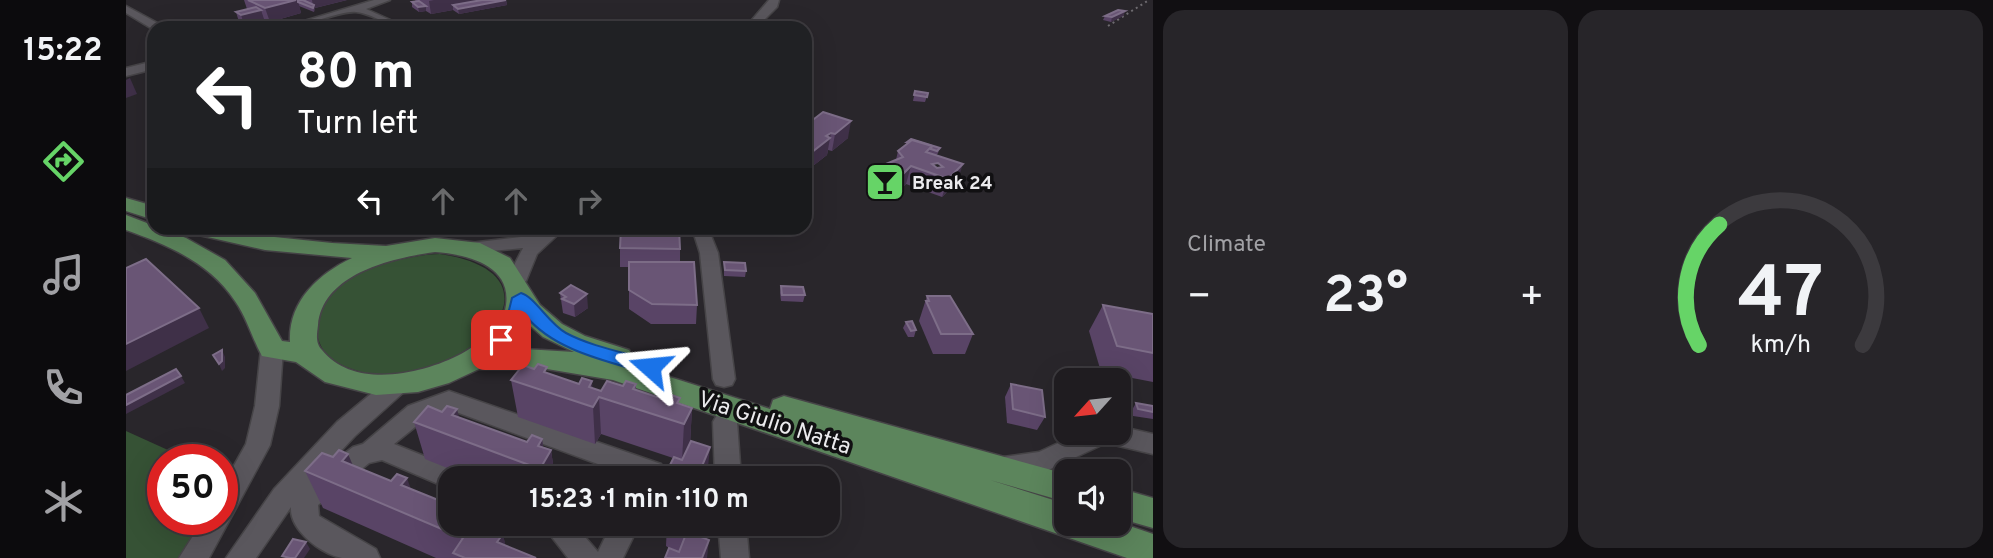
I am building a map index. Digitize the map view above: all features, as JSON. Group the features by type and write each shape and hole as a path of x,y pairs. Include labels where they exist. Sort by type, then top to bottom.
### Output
{"main road":[{"path":"126,204 147,211"},
{"path":"126,222 147,229"},
{"path":"163,235 217,264 237,283 258,313 272,349"},
{"path":"222,235 242,241 289,247 389,251"},
{"path":"420,245 470,248 499,260 518,289 516,319 501,340 478,359 426,380 397,385 362,383 332,374 312,358 272,349 304,317 316,296 336,277 361,262 389,251 420,245"},
{"name":"Via Giulio Natta","path":"518,289 543,326 561,338 1054,485"},
{"path":"304,317 303,338 312,358"},
{"name":"Via Giulio Natta","path":"478,359 516,356 555,359 616,370 1054,516"},
{"path":"1131,507 1153,513"},
{"path":"1111,536 1153,551"}],"street":[{"path":"310,21 385,0"},
{"path":"757,21 773,5 774,0"},
{"path":"129,5 150,21"},
{"path":"356,8 387,21"},
{"path":"126,72 147,67"},
{"path":"470,248 525,242 541,235"},
{"path":"518,289 529,252 547,235"},
{"path":"703,235 709,253 724,379"},
{"path":"238,483 258,445 267,406 272,349"},
{"path":"240,558 283,497 346,429 397,385"},
{"path":"366,558 309,525 303,506 308,498 362,454 372,450 414,414 434,402 449,400 627,466"},
{"path":"725,422 727,466"},
{"path":"988,466 1042,463 1104,433 1153,444"},
{"path":"372,450 383,450 438,473"},
{"path":"193,558 208,535"},
{"path":"567,536 586,558"},
{"path":"609,558 620,536"},
{"path":"733,536 735,558"}],"path":[{"path":"1108,26 1149,0"}],"green space":[{"path":"440,254 482,267 502,286 503,309 489,333 463,354 430,369 392,375 355,370 327,355 321,346 316,324 321,305 334,289 375,267 399,260"},
{"path":"126,431 155,444 147,444 147,535 195,535 179,558 126,558"}],"building":[{"path":"248,0 296,0 265,8"},
{"path":"482,0 506,0 458,9 453,5"},
{"path":"419,1 426,6 418,7 412,2"},
{"path":"298,2 314,5 313,8"},
{"path":"256,7 261,10 241,15 236,12"},
{"path":"1118,10 1125,11 1112,17 1105,16"},
{"path":"915,91 928,93 927,97 914,95"},
{"path":"823,112 851,121 835,134 826,136 830,138 812,152 812,121"},
{"path":"911,139 940,148 937,151 931,149 932,146 912,140 907,142"},
{"path":"912,140 932,146 926,152 963,164 948,179 911,166 903,174 881,166 903,157 898,151"},
{"path":"621,235 679,235 680,249 620,248"},
{"path":"146,259 199,308 126,344 126,268"},
{"path":"629,262 694,262 697,305 652,304 629,290"},
{"path":"724,262 745,263 746,271 725,270"},
{"path":"571,285 587,294 574,304 562,299 566,297 560,293"},
{"path":"781,286 803,287 805,295 782,295"},
{"path":"927,296 950,296 973,334 941,334 926,301 929,301"},
{"path":"1103,305 1153,314 1153,353 1117,346"},
{"path":"912,321 916,330 911,331 906,322"},
{"path":"222,350 222,361 219,364 213,355"},
{"path":"538,364 547,367 544,372 579,384 582,378 592,381 589,387 601,391 607,381 623,386 626,381 636,384 633,389 666,400 669,394 680,398 677,403 692,408 684,424 599,397 593,407 511,380 523,365 534,369"},
{"path":"176,369 181,376 126,405 126,395"},
{"path":"1011,384 1042,390 1045,417 1013,409"},
{"path":"1136,403 1153,406 1153,412 1138,409"},
{"path":"428,406 442,412 447,406 457,409 452,415 527,442 532,435 542,439 538,446 551,450 542,466 532,466 414,422"},
{"path":"691,441 710,447 702,466 670,466 674,457 682,460"},
{"path":"339,450 348,454 342,461 391,481 397,474 407,478 401,485 438,500 438,527 305,471 322,453 333,457"},
{"path":"458,536 502,536 497,542 536,558 465,558 453,553 463,538"},
{"path":"685,536 698,536 709,540 702,558 665,558 669,548 679,552"},
{"path":"293,539 306,542 295,558 282,556"}],"place":[{"name":"Break 24","path":"885,182"}],"route":[{"path":"501,340 516,319 521,298 543,326 561,338 650,367"}]}
